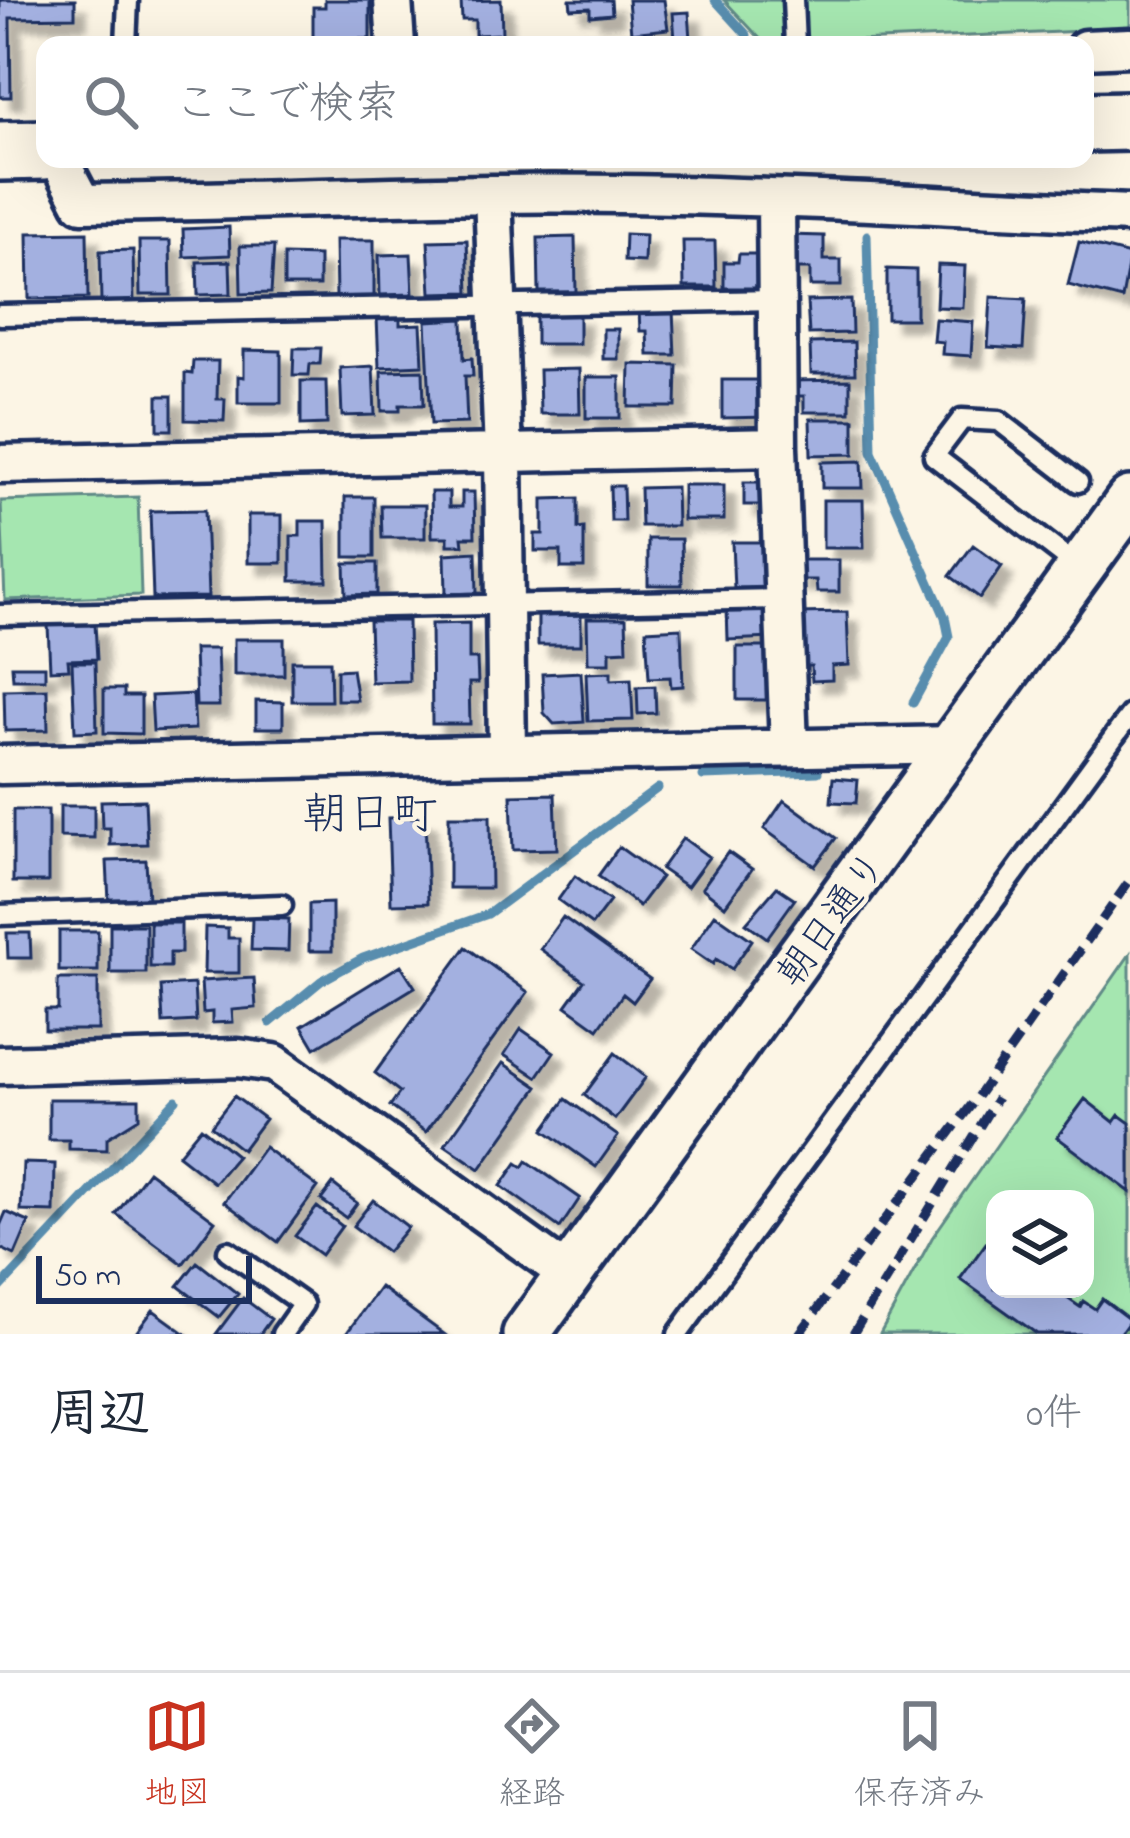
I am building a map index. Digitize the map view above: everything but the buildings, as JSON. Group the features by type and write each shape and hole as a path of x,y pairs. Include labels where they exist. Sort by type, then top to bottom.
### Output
{"highway":[{"path":"1094,122 1130,121"},
{"path":"0,151 36,150"}],"street":[{"path":"393,0 395,36"},
{"path":"1094,48 1130,46"},
{"path":"64,168 82,203 298,202 493,194 776,199 1130,214"},
{"path":"493,194 507,753"},
{"path":"776,199 778,448 789,747"},
{"path":"0,464 778,448"},
{"name":"朝日通り","path":"526,1334 1130,500"},
{"path":"0,765 954,745"},
{"path":"0,1065 238,1058 274,1063 569,1275"}],"lane":[{"path":"126,36 128,0"},
{"path":"793,0 795,36"},
{"path":"0,316 776,299"},
{"path":"1078,482 999,421 962,419 934,456 1081,569"},
{"path":"0,615 783,599"},
{"path":"678,1334 1130,715"},
{"path":"0,915 281,905"},
{"path":"228,1251 303,1304 282,1334"}],"green space":[{"path":"724,0 1130,0 1130,29 971,36 758,36"},
{"path":"138,497 141,595 5,600 1,501"},
{"path":"1130,954 1130,1334 880,1334 932,1238"}],"waterway":[{"path":"715,0 747,35"},
{"path":"867,235 872,451 945,617 949,637 913,703"},
{"path":"703,776 818,772"},
{"path":"270,1023 321,981 363,958 488,914 658,788"},
{"path":"0,1288 176,1100"}],"railway":[{"path":"799,1334 972,1104 1130,880"},
{"path":"853,1334 997,1098"}],"district":[{"name":"朝日町","path":"370,812"}]}
